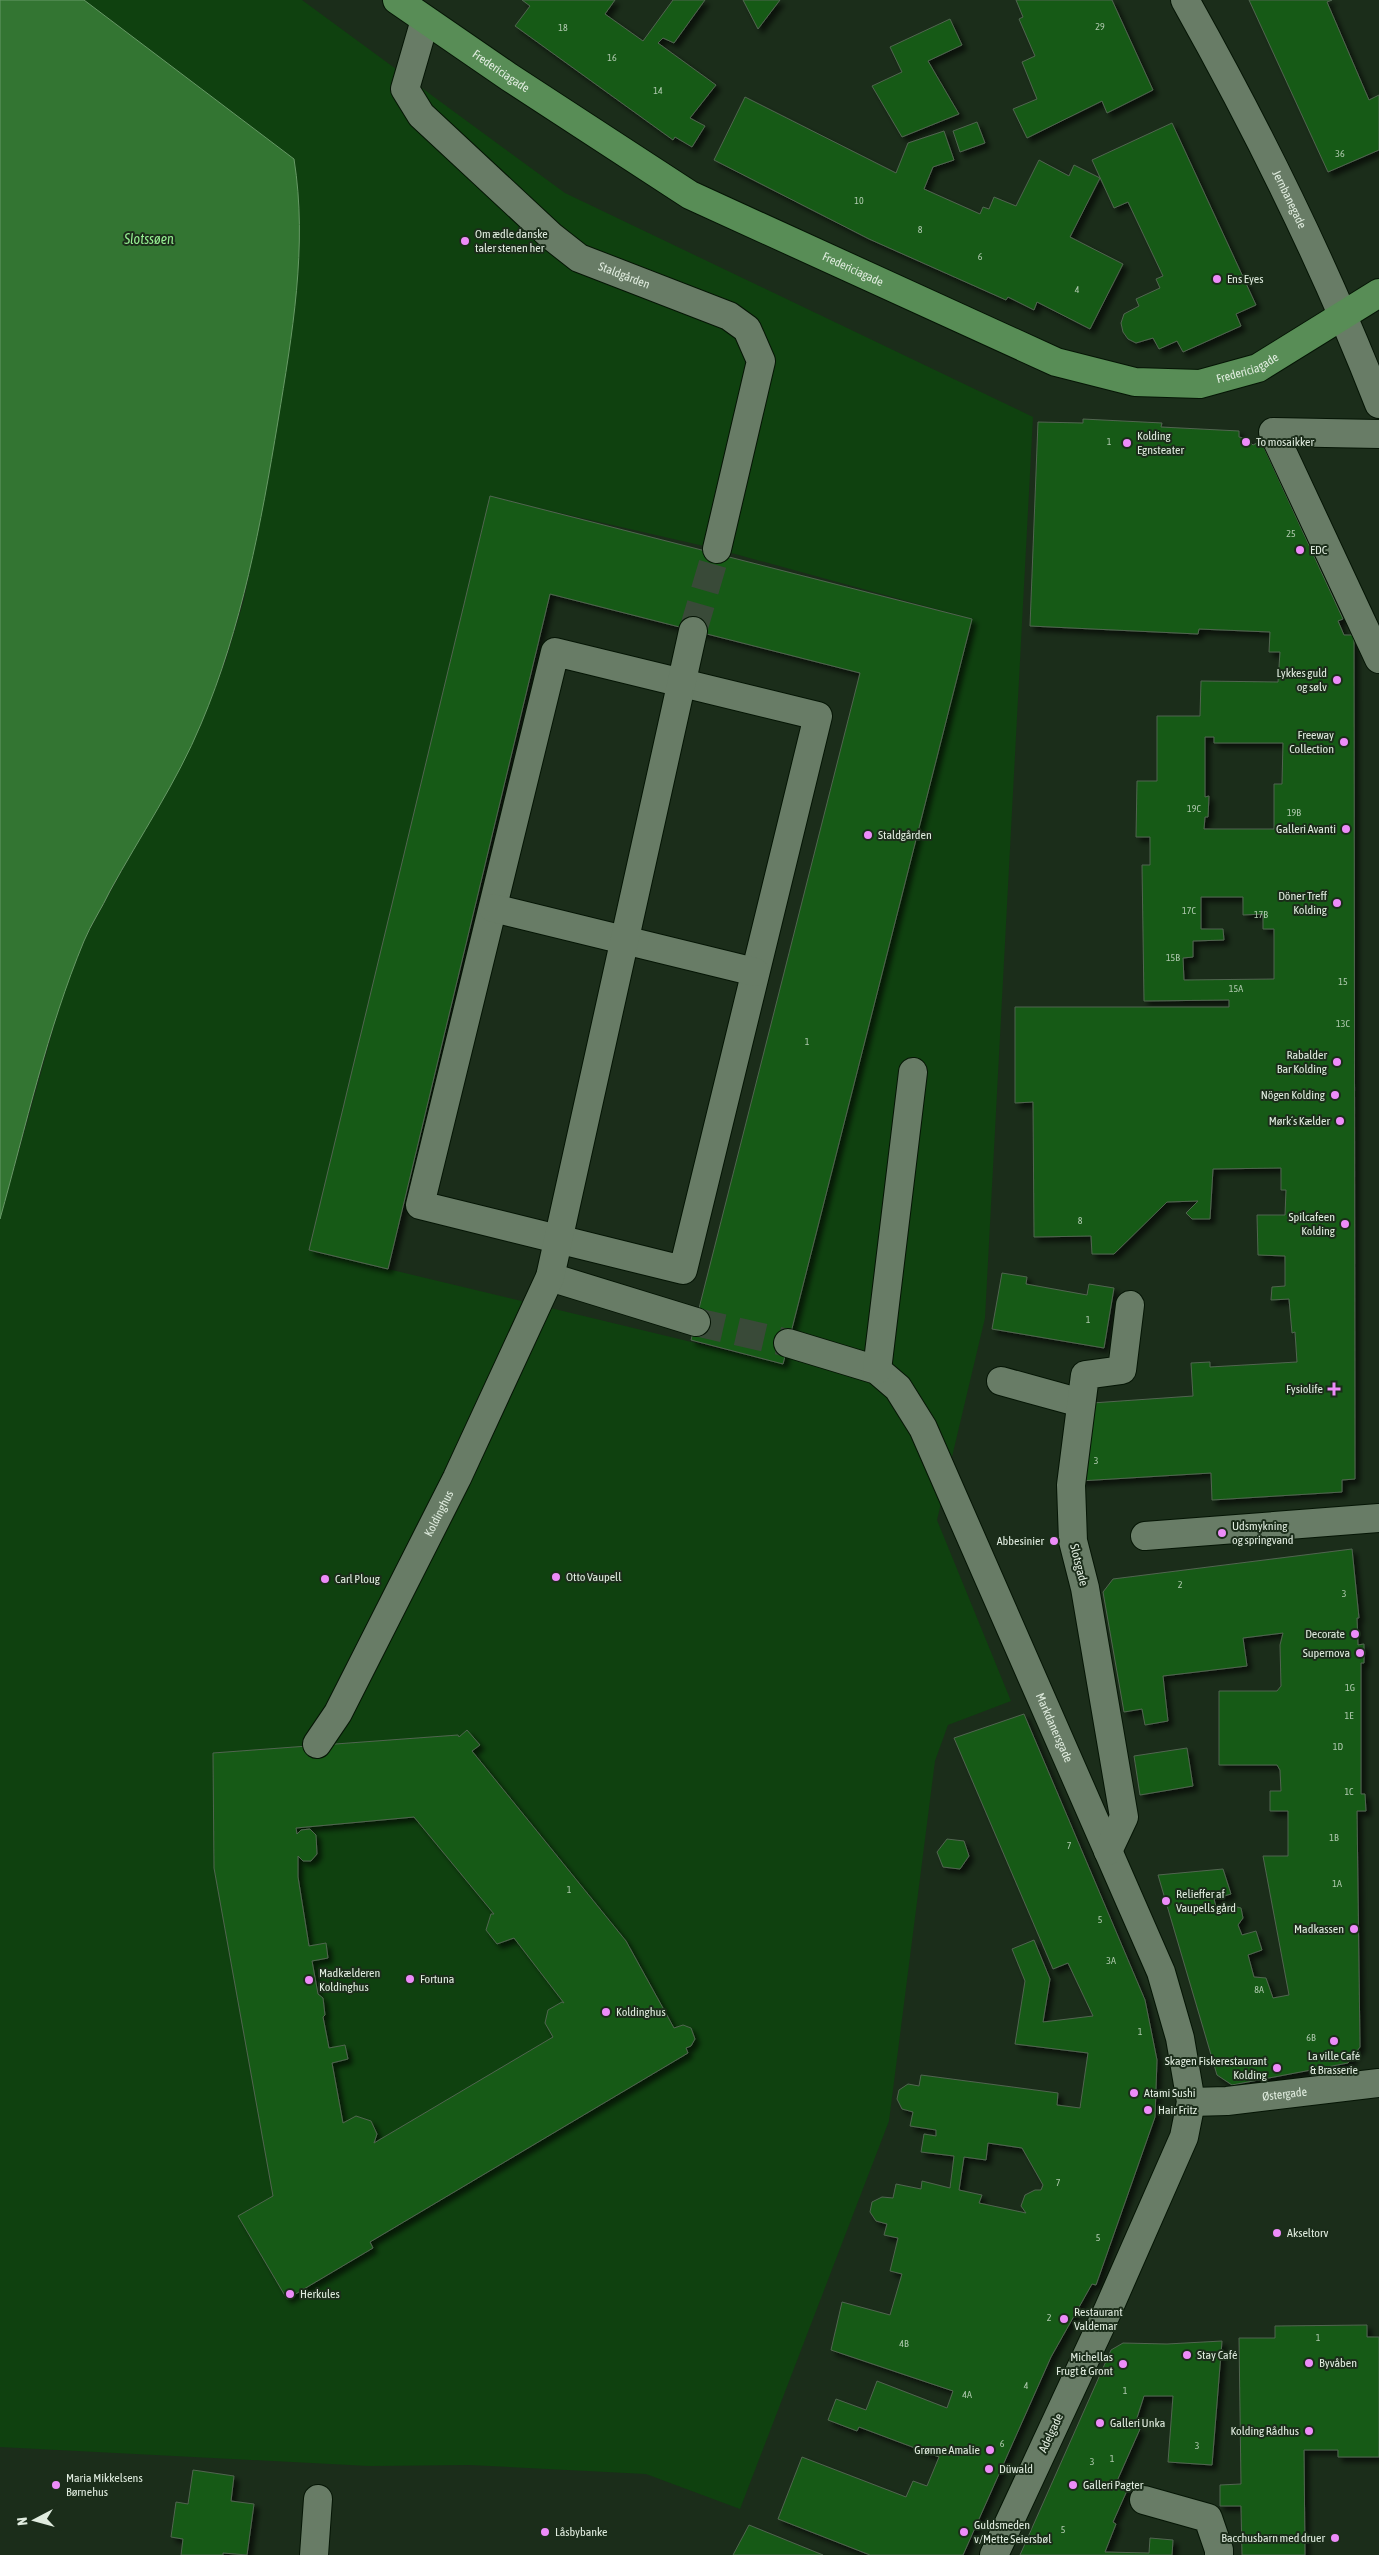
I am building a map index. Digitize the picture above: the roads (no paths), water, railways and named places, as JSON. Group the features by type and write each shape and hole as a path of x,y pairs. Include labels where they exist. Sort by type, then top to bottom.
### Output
{"main road":[{"name":"Fredericiagade","path":"397,0 690,195 1056,362 1135,382 1200,384 1258,368 1345,316 1379,293"}],"street":[{"name":"Jernbanegade","path":"1185,0 1238,95 1345,316 1379,404"},
{"name":"Staldgården","path":"425,20 405,89 420,114 551,236 579,258 729,316 747,329 761,361 717,549"},
{"path":"1345,316 1366,354 1379,366"},
{"path":"1379,434 1273,432 1379,659"},
{"name":"Koldinghus","path":"316,1744 338,1713 448,1495 550,1277 693,631"},
{"path":"555,652 818,716 683,1270 420,1205 493,908 555,652"},
{"path":"493,908 755,972"},
{"path":"788,1343 878,1370 913,1072"},
{"path":"550,1277 696,1322"},
{"name":"Slotsgade","path":"1108,1851 1124,1817 1085,1588 1073,1541 1072,1485 1085,1375 1122,1370 1130,1305"},
{"name":"Markdanersgade","path":"878,1370 898,1388 923,1428 1161,1972 1180,2038 1191,2102"},
{"path":"1001,1381 1081,1403"},
{"path":"1145,1536 1379,1518"},
{"name":"Østergade","path":"1191,2102 1227,2101 1379,2083"},
{"name":"Adelgade","path":"994,2555 1108,2310 1184,2137 1191,2102"},
{"path":"314,2555 318,2499"},
{"path":"1144,2500 1208,2518 1219,2555"}],"water":[{"name":"Slotssøen","path":"0,0 84,0 294,159 298,192 299,257 293,323 265,498 239,613 228,650 201,724 181,767 110,891 84,941 48,1044 0,1219"}],"tunnel":[{"path":"693,631 717,549"},
{"path":"696,1322 788,1343"}],"place":[{"name":"Om ædle danske taler stenen her","path":"465,241"},
{"name":"Ens Eyes","path":"1217,279"},
{"name":"To mosaikker","path":"1246,442"},
{"name":"Kolding Egnsteater","path":"1127,443"},
{"name":"EDC","path":"1300,550"},
{"name":"Lykkes guld og sølv","path":"1337,680"},
{"name":"Freeway Collection","path":"1344,742"},
{"name":"Galleri Avanti","path":"1346,829"},
{"name":"Staldgården","path":"868,835"},
{"name":"Döner Treff Kolding","path":"1337,903"},
{"name":"Rabalder Bar Kolding","path":"1337,1062"},
{"name":"Nögen Kolding","path":"1335,1095"},
{"name":"Mørk´s Kælder","path":"1340,1121"},
{"name":"Spilcafeen Kolding","path":"1345,1224"},
{"name":"Fysiolife","path":"1334,1389"},
{"name":"Udsmykning og springvand","path":"1222,1533"},
{"name":"Abbesinier","path":"1054,1541"},
{"name":"Otto Vaupell","path":"556,1577"},
{"name":"Carl Ploug","path":"325,1579"},
{"name":"Decorate","path":"1355,1634"},
{"name":"Supernova","path":"1360,1653"},
{"name":"Relieffer af Vaupells gård","path":"1166,1901"},
{"name":"Madkassen","path":"1354,1929"},
{"name":"Fortuna","path":"410,1979"},
{"name":"Madkælderen Koldinghus","path":"309,1980"},
{"name":"Koldinghus","path":"606,2012"},
{"name":"La ville Café & Brasserie","path":"1334,2041"},
{"name":"Skagen Fiskerestaurant Kolding","path":"1277,2068"},
{"name":"Atami Sushi","path":"1134,2093"},
{"name":"Hair Fritz","path":"1148,2110"},
{"name":"Akseltorv","path":"1277,2233"},
{"name":"Herkules","path":"290,2294"},
{"name":"Restaurant Valdemar","path":"1064,2319"},
{"name":"Stay Café","path":"1187,2355"},
{"name":"Byvåben","path":"1309,2363"},
{"name":"Michellas Frugt & Gront","path":"1123,2364"},
{"name":"Galleri Unka","path":"1100,2423"},
{"name":"Kolding Rådhus","path":"1309,2431"},
{"name":"Grønne Amalie","path":"990,2450"},
{"name":"Düwald","path":"989,2469"},
{"name":"Maria Mikkelsens Børnehus","path":"56,2485"},
{"name":"Galleri Pagter","path":"1073,2485"},
{"name":"Låsbybanke","path":"545,2532"},
{"name":"Guldsmeden v/Mette Seiersbøl","path":"964,2532"},
{"name":"Bacchusbarn med druer","path":"1335,2538"}]}
